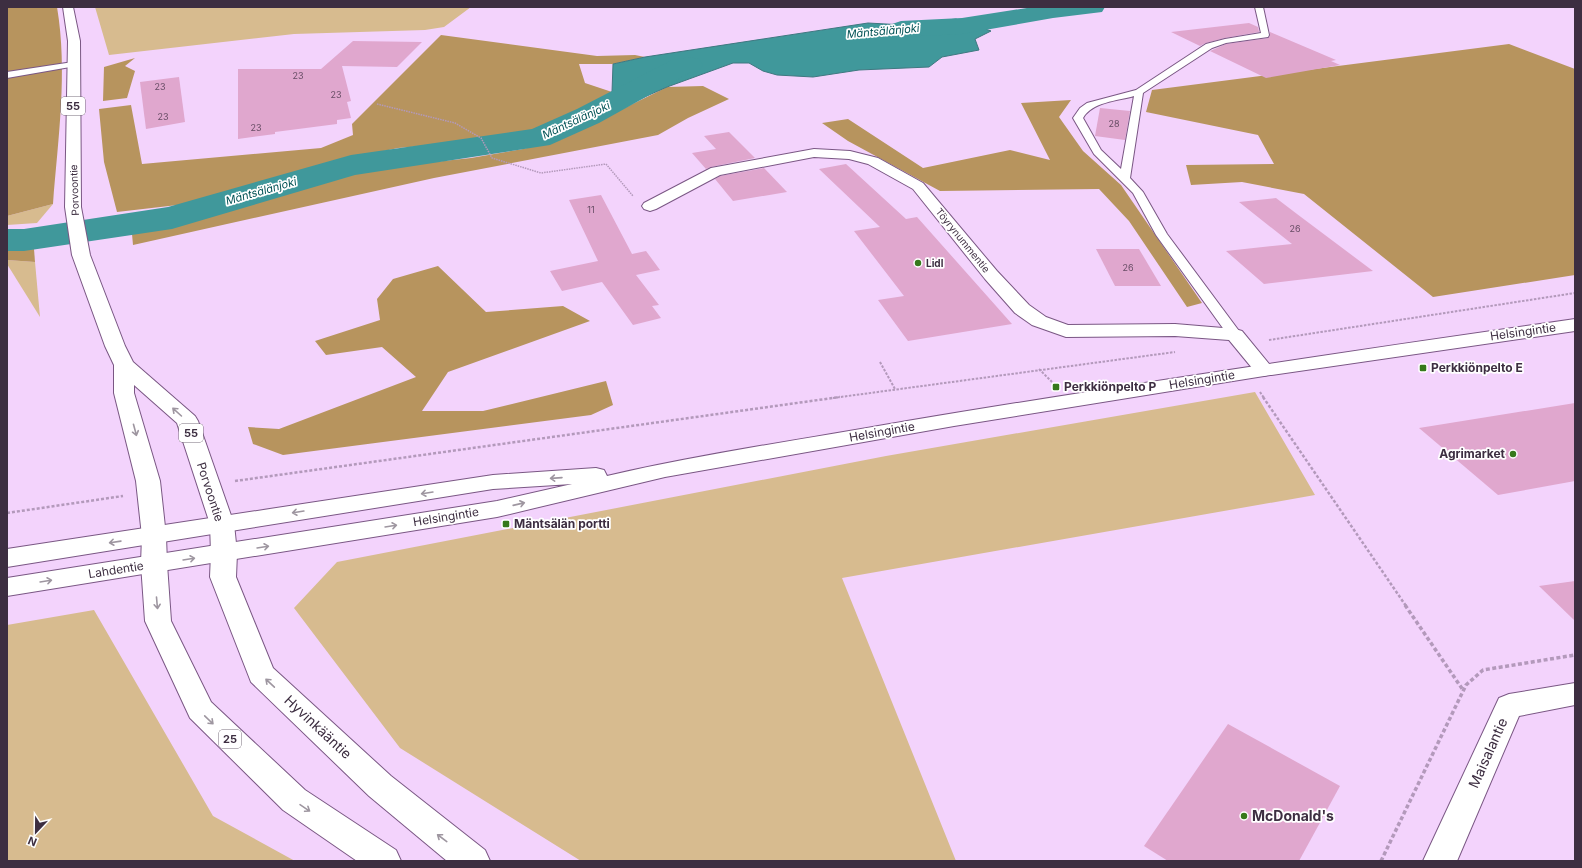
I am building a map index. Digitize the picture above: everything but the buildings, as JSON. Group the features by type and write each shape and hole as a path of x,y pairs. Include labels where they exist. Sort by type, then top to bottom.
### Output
{"main road":[{"name":"Porvoontie","path":"68,7 74,41 73,207 81,255 115,346 124,365 187,420 208,485 223,539"},
{"name":"Töyrynummentie","path":"650,206 716,171 814,153 850,155 873,161 918,186 991,275 1022,309 1039,321 1066,331 1204,331 1240,339"},
{"name":"Helsingintie","path":"223,539 497,509 664,470 954,420 1256,372 1575,325"},
{"path":"1240,339 1256,372"},
{"name":"Porvoontie","path":"124,365 124,393 150,492 154,550"},
{"name":"Lahdentie","path":"7,587 154,550 223,539"},
{"name":"Hyvinkääntie","path":"223,539 223,577 261,674 380,786 438,835 473,861"},
{"name":"Lahdentie","path":"7,558 154,550"},
{"name":"25","path":"154,550 158,621 200,710 294,800 384,861"},
{"name":"Maisalantie","path":"1440,861 1509,706 1575,694"}],"lane":[{"path":"1240,339 1162,235 1138,192 1097,152 1078,118 1083,110 1090,105 1139,92 1209,46 1225,41 1265,35 1259,7"},
{"path":"7,75 73,64"},
{"path":"1125,178 1139,92"}],"path":[{"path":"377,104 455,123 481,138 492,158 541,173 606,164 633,196 650,206"},
{"path":"1240,339 1575,293"},
{"path":"208,485 1040,369 1181,352"},
{"path":"880,362 894,389"},
{"path":"1040,369 1056,387"},
{"path":"1256,372 1463,690"},
{"path":"7,513 150,492"},
{"path":"1381,861 1466,684 1483,670 1575,655"}],"shaded area":[{"path":"7,7 57,7 62,56 62,81 53,204 7,216"},
{"path":"95,7 471,7 444,27 425,30 294,34 109,55"},
{"path":"441,35 597,56 635,55 645,57 613,64 579,64 585,83 612,92 572,115 526,133 460,143 398,148 333,162 195,203 117,212 104,162 99,109 131,105 142,164 321,148 353,135 352,124"},
{"path":"1509,44 1575,69 1575,275 1433,297 1304,194 1242,182 1191,185 1186,165 1274,164 1258,135 1146,112 1152,90"},
{"path":"135,58 125,66 135,71 127,98 103,101 104,67"},
{"path":"703,86 729,99 688,118 658,135 434,178 133,245 132,234 216,215 351,171 471,158 523,149 562,139 667,87"},
{"path":"1071,100 1059,117 1083,151 1121,185 1202,303 1187,307 1129,221 1099,189 940,191 848,141 822,123 848,119 923,168 1010,150 1050,160 1021,103"},
{"path":"53,204 37,223 7,225 7,216"},
{"path":"34,249 35,262 7,260 7,251"},
{"path":"7,260 35,262 40,317 7,264"},
{"path":"438,266 486,312 563,306 590,321 448,372 422,411 483,411 606,381 613,405 591,415 283,455 253,444 248,427 279,429 416,377 382,347 326,355 315,341 380,320 377,299 393,279"},
{"path":"1255,392 1315,495 842,578 956,861 581,861 400,748 294,608 337,562 886,456"},
{"path":"94,610 213,816 295,861 7,861 7,625"}],"water":[{"path":"956,19 991,31 975,39 979,50 942,57 929,67 859,70 813,77 777,75 763,71 749,63 733,63 667,87 642,98 612,92 613,64 645,57 868,23 904,25"}],"waterway":[{"name":"Mäntsälänjoki","path":"901,29 962,26 1053,11 1093,7"},
{"name":"Mäntsälänjoki","path":"7,240 24,240 172,218 351,165 539,138 588,116 682,66 689,65"}],"place":[{"name":"Lidl","path":"918,263"},
{"name":"Perkkiönpelto E","path":"1423,368"},
{"name":"Perkkiönpelto P","path":"1056,387"},
{"name":"Agrimarket","path":"1513,454"},
{"name":"Mäntsälän portti","path":"506,524"},
{"name":"McDonald's","path":"1244,816"}]}
